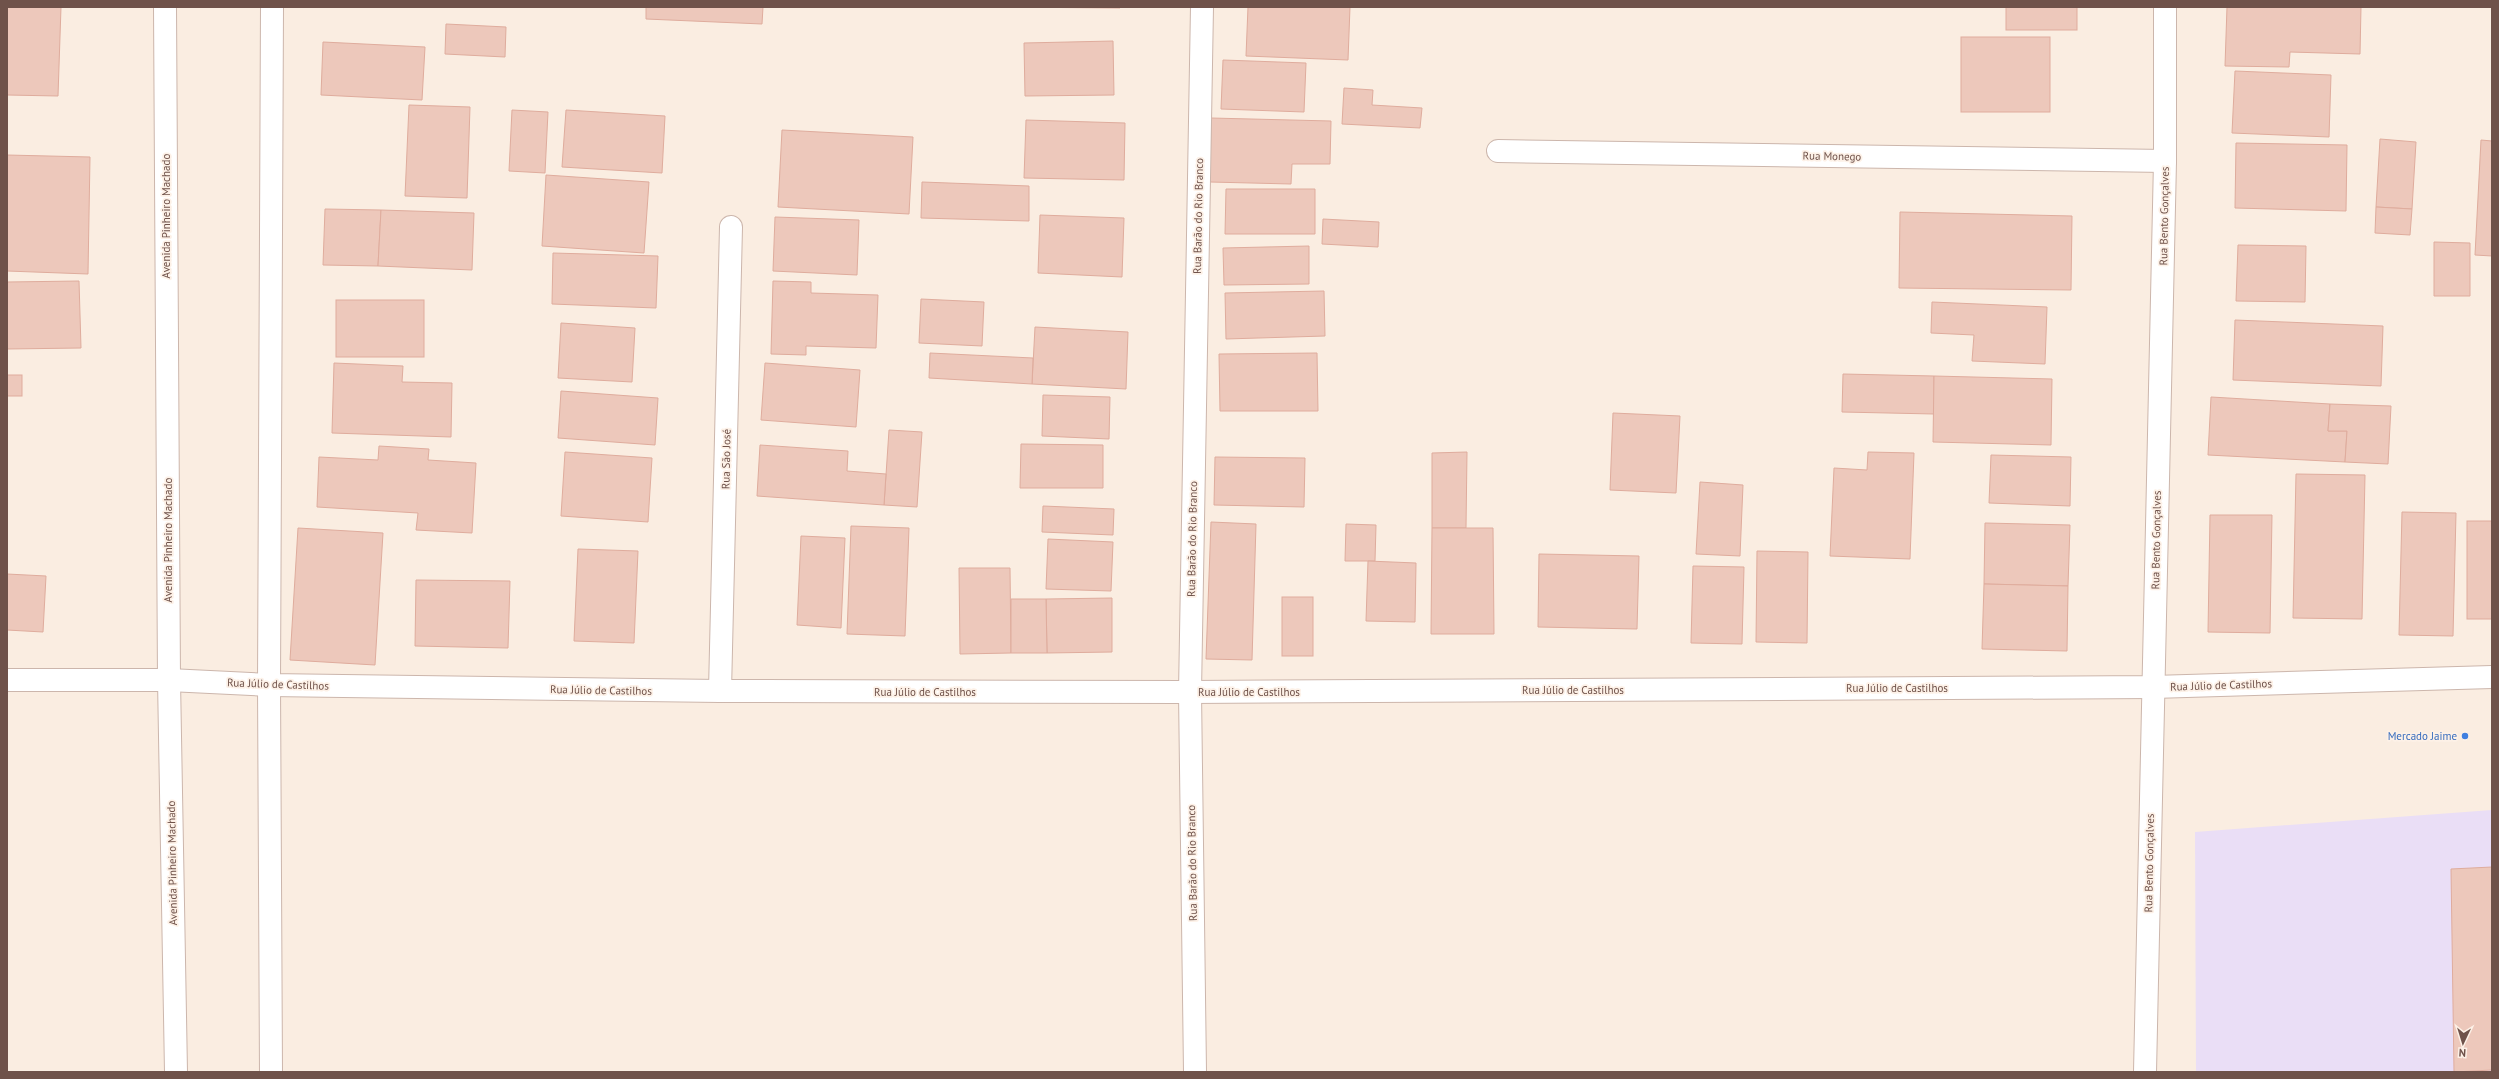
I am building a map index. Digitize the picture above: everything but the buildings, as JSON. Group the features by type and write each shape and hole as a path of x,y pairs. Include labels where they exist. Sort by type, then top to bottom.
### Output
{"street":[{"name":"Avenida Pinheiro Machado","path":"165,7 169,680 176,1072"},
{"path":"271,1072 269,685 272,7"},
{"name":"Rua Barão do Rio Branco","path":"1195,1072 1190,692 1202,7"},
{"name":"Rua Bento Gonçalves","path":"2144,1072 2165,161 2165,7"},
{"name":"Rua Monego","path":"1498,151 2165,161"},
{"name":"Rua São José","path":"720,691 731,227"},
{"name":"Rua Júlio de Castilhos","path":"7,680 169,680 269,685 720,691 1190,692 2153,687 2492,677"}],"shaded area":[{"path":"2492,810 2492,1072 2196,1072 2195,832"}],"place":[{"name":"Mercado Jaime","path":"2465,736"}]}
